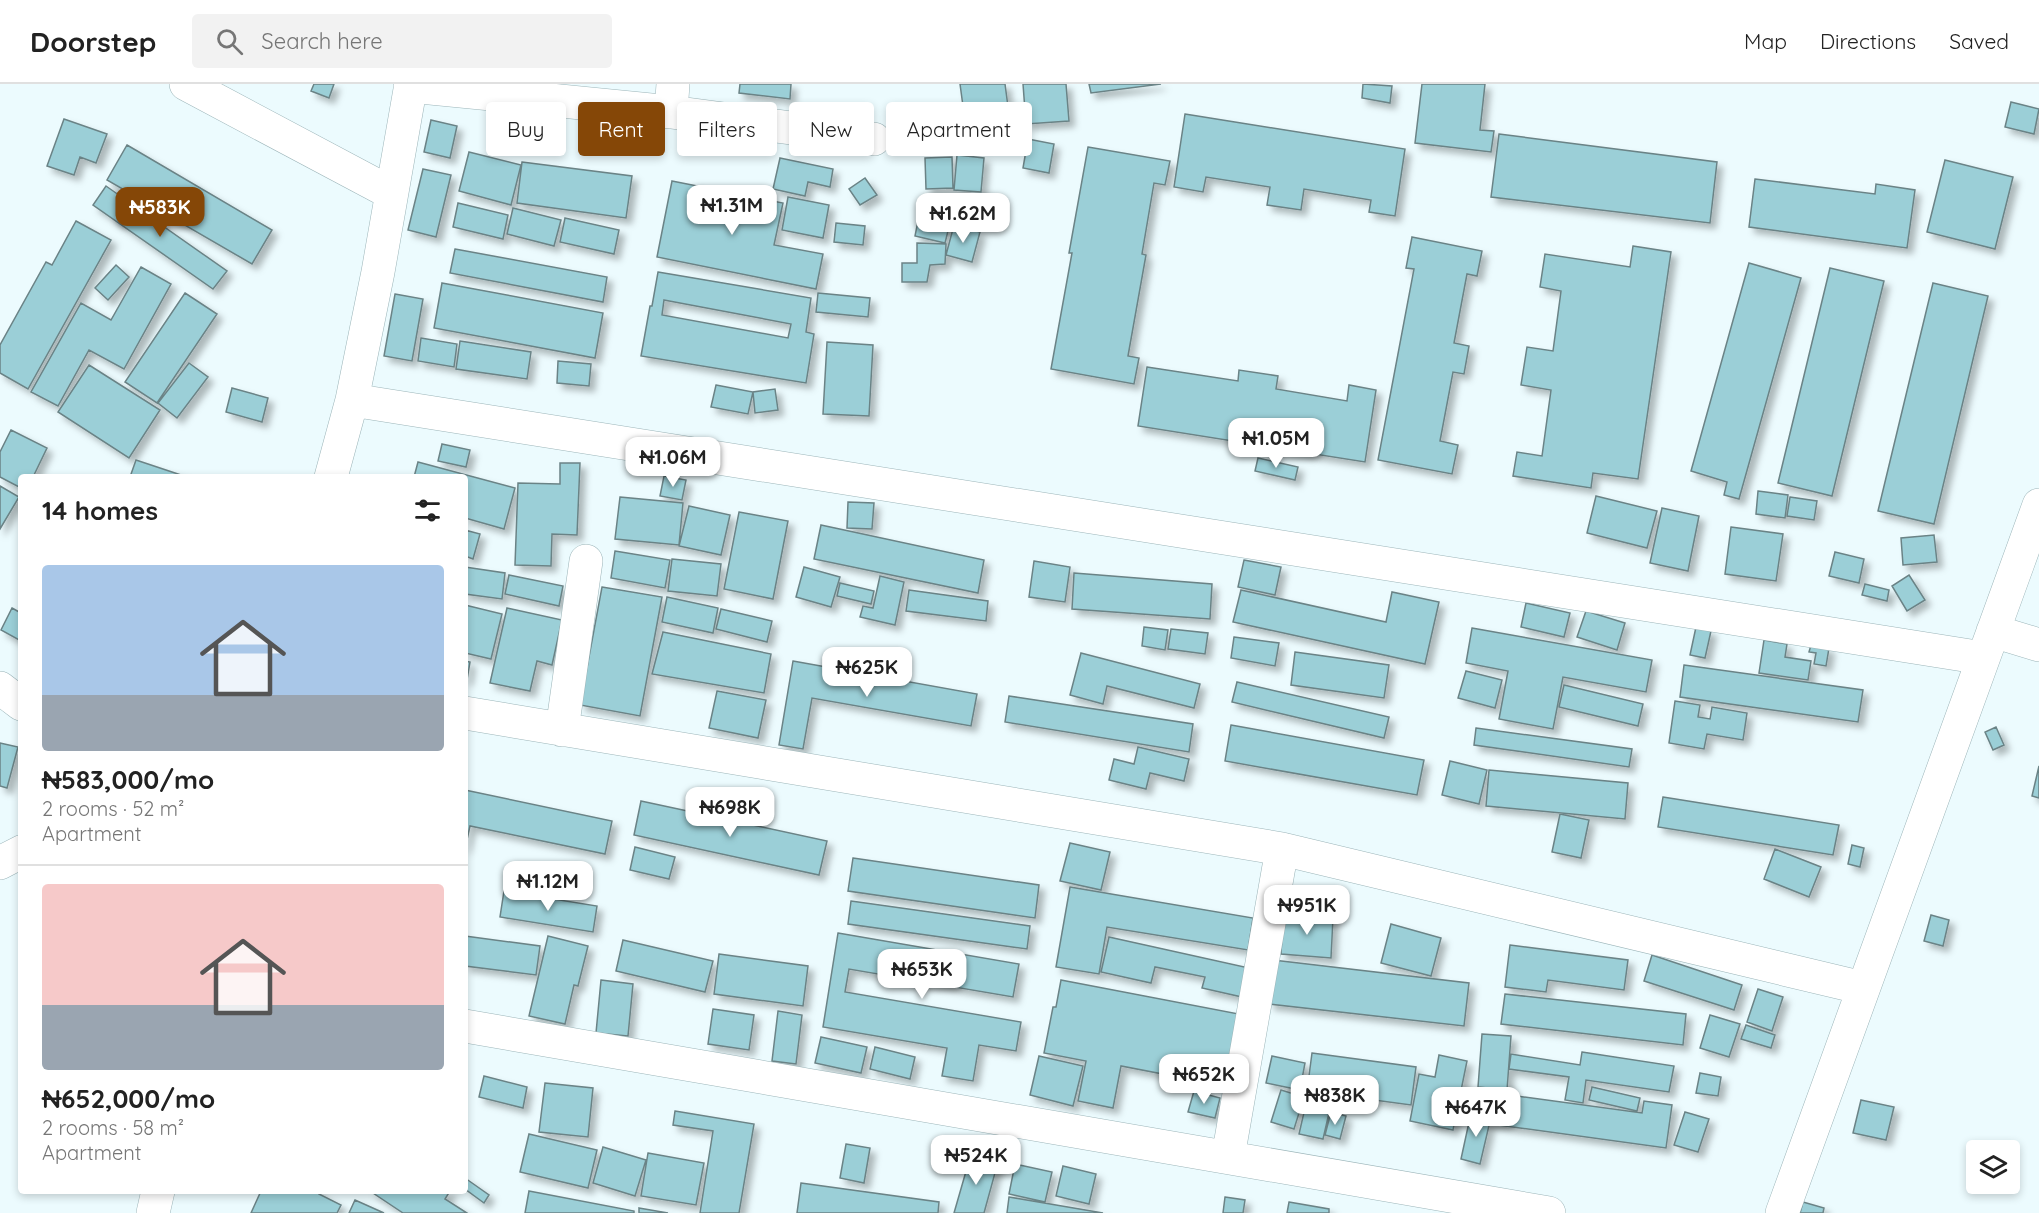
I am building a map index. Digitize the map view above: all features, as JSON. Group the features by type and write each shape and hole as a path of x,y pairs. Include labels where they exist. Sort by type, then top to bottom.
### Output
{"street":[{"path":"186,84 392,194"},
{"path":"332,474 352,400 378,272 410,85 672,98 789,122"},
{"path":"352,400 1988,644 2039,645"},
{"path":"1782,1213 2039,505"},
{"path":"562,730 586,561"},
{"path":"0,688 18,702"},
{"path":"468,714 1282,849 1863,988"},
{"path":"1228,1157 1282,849"},
{"path":"0,862 18,853"},
{"path":"468,1027 1549,1213"},
{"path":"153,1213 157,1194"}],"building":[{"path":"314,84 334,84 329,98 311,91"},
{"path":"740,84 791,84 790,99 739,93"},
{"path":"960,84 1005,84 1007,102 962,102"},
{"path":"1023,84 1066,84 1069,121 1032,124 1032,102 1024,102"},
{"path":"1089,84 1161,84 1091,93"},
{"path":"1363,84 1392,86 1390,103 1362,98"},
{"path":"1422,84 1485,84 1480,130 1494,131 1491,152 1415,143"},
{"path":"2011,102 2039,109 2034,134 2005,127"},
{"path":"1185,114 1405,149 1395,216 1369,212 1371,200 1304,189 1301,210 1267,205 1270,187 1206,177 1203,192 1174,187"},
{"path":"64,119 107,134 96,163 80,157 74,175 47,166"},
{"path":"431,120 457,126 450,158 424,152"},
{"path":"1499,134 1717,162 1710,223 1491,197"},
{"path":"1032,140 1054,144 1049,173 1023,168 1025,156 1032,156"},
{"path":"127,145 272,230 252,264 107,180"},
{"path":"1088,147 1170,161 1165,185 1154,183 1142,254 1146,255 1128,356 1139,358 1134,384 1051,369"},
{"path":"469,152 521,165 511,205 459,191"},
{"path":"957,156 984,158 981,192 954,190"},
{"path":"952,157 953,188 926,189 925,158"},
{"path":"780,158 833,169 830,187 808,182 805,196 773,189"},
{"path":"1945,160 2013,177 1995,249 1927,232"},
{"path":"522,162 632,176 626,218 517,203"},
{"path":"423,169 451,175 436,237 408,230"},
{"path":"865,178 877,195 860,205 849,189"},
{"path":"1755,179 1875,194 1876,184 1915,190 1907,248 1749,227"},
{"path":"672,181 783,203 774,245 823,254 816,289 657,257"},
{"path":"106,186 227,271 213,289 93,205"},
{"path":"788,197 829,205 823,238 782,230"},
{"path":"969,197 970,217 938,219 937,198"},
{"path":"458,203 508,215 503,239 453,227"},
{"path":"513,208 561,220 554,246 507,234"},
{"path":"919,216 950,223 945,243 915,236"},
{"path":"565,218 619,230 614,254 560,242"},
{"path":"76,221 111,240 28,389 0,373 0,345 46,262 52,265"},
{"path":"836,223 865,226 863,245 834,242"},
{"path":"954,225 980,232 972,262 946,255"},
{"path":"1412,237 1482,251 1477,276 1467,274 1454,343 1469,346 1464,374 1453,372 1440,441 1458,445 1452,474 1378,460 1414,269 1406,268"},
{"path":"917,243 946,244 945,264 930,265 927,282 902,282 902,263 917,263"},
{"path":"1633,246 1671,252 1638,479 1593,473 1591,488 1513,476 1517,452 1542,456 1551,390 1521,385 1527,347 1553,351 1561,291 1540,287 1545,254 1630,267"},
{"path":"455,249 607,277 603,302 450,273"},
{"path":"1749,263 1801,278 1739,499 1724,495 1727,482 1691,471"},
{"path":"116,265 129,277 108,300 95,288"},
{"path":"141,267 171,284 124,369 89,350 58,406 31,392 81,303 111,320"},
{"path":"1830,268 1884,281 1832,496 1778,483"},
{"path":"658,272 811,298 806,332 814,334 806,383 641,356 650,306 652,306","holes":["664,300 791,324 788,338 662,315"]},
{"path":"442,283 603,313 595,358 434,328"},
{"path":"1933,283 1988,296 1934,524 1878,511"},
{"path":"185,293 217,314 157,403 125,382"},
{"path":"818,293 870,298 868,317 816,312"},
{"path":"395,294 423,299 412,361 384,356"},
{"path":"421,338 457,344 454,367 418,361"},
{"path":"460,341 531,352 527,379 456,369"},
{"path":"827,342 873,345 869,416 823,414"},
{"path":"558,361 591,364 589,386 557,383"},
{"path":"189,363 208,377 177,418 158,403"},
{"path":"89,365 160,410 129,458 58,412"},
{"path":"1147,367 1238,381 1239,370 1278,376 1276,389 1347,401 1349,385 1376,390 1365,462 1138,426"},
{"path":"716,385 753,392 748,414 711,407"},
{"path":"232,388 268,398 262,422 226,412"},
{"path":"775,389 778,410 755,413 753,392"},
{"path":"11,430 47,448 34,474 18,474 18,486 0,477 0,452"},
{"path":"442,444 470,450 466,467 438,461"},
{"path":"1258,458 1298,467 1295,480 1255,471"},
{"path":"136,460 178,474 131,474"},
{"path":"418,462 463,474 415,474"},
{"path":"560,463 580,463 577,535 552,534 551,566 515,565 518,483 560,484"},
{"path":"468,475 515,488 504,529 468,519"},
{"path":"664,476 686,480 682,500 660,496"},
{"path":"0,486 18,496 18,499 0,529"},
{"path":"1758,491 1788,495 1785,518 1756,514"},
{"path":"1596,496 1657,511 1647,548 1587,533"},
{"path":"620,497 683,503 679,545 615,539"},
{"path":"1790,497 1817,501 1814,520 1787,516"},
{"path":"848,502 874,503 872,529 847,528"},
{"path":"689,506 730,515 721,555 679,546"},
{"path":"1662,508 1699,516 1688,571 1650,563"},
{"path":"739,512 788,521 773,599 724,589"},
{"path":"821,525 984,560 978,593 814,559"},
{"path":"1731,527 1783,534 1776,581 1725,574"},
{"path":"468,531 480,534 473,559 468,557"},
{"path":"1934,535 1937,562 1903,565 1901,538"},
{"path":"615,551 670,560 665,588 611,578"},
{"path":"1835,552 1864,559 1859,583 1829,576"},
{"path":"672,559 721,564 717,596 668,591"},
{"path":"1244,560 1281,567 1275,595 1238,587"},
{"path":"1034,561 1070,567 1065,602 1029,597"},
{"path":"468,567 505,573 502,599 468,594"},
{"path":"804,567 840,577 831,607 796,597"},
{"path":"1074,573 1212,584 1210,619 1072,609"},
{"path":"509,575 563,586 559,606 505,594"},
{"path":"1909,575 1925,600 1907,611 1892,586"},
{"path":"880,576 904,582 895,625 860,617 863,606 873,608"},
{"path":"840,583 874,591 871,604 837,596"},
{"path":"1865,584 1889,590 1887,601 1862,595"},
{"path":"602,587 662,597 640,716 580,705"},
{"path":"909,590 988,601 986,621 906,611"},
{"path":"1241,590 1386,622 1392,592 1439,602 1425,664 1233,622"},
{"path":"667,597 718,608 713,633 662,622"},
{"path":"1526,603 1570,613 1564,637 1521,627"},
{"path":"468,606 502,614 491,659 468,654"},
{"path":"12,608 18,611 18,639 1,630"},
{"path":"507,608 562,620 552,665 537,661 530,691 490,683"},
{"path":"721,609 772,621 767,642 716,629"},
{"path":"1586,611 1625,623 1617,650 1577,637"},
{"path":"1144,627 1168,630 1165,650 1142,646"},
{"path":"1696,627 1711,631 1705,658 1690,655"},
{"path":"1472,628 1652,660 1646,692 1563,677 1553,729 1499,719 1508,671 1466,663"},
{"path":"1171,629 1208,633 1205,654 1168,649"},
{"path":"663,632 771,654 764,693 652,674"},
{"path":"1234,637 1279,643 1275,666 1231,658"},
{"path":"1764,640 1787,644 1785,657 1811,661 1808,680 1759,673"},
{"path":"1811,645 1829,648 1826,666 1814,664 1816,653 1809,652"},
{"path":"1295,652 1389,665 1384,698 1291,685"},
{"path":"1081,653 1200,684 1194,708 1107,686 1103,704 1070,695"},
{"path":"793,661 977,694 971,726 812,698 803,749 779,745"},
{"path":"1684,665 1863,690 1858,722 1680,697"},
{"path":"1466,671 1502,680 1495,708 1458,698"},
{"path":"1237,682 1389,717 1384,738 1232,702"},
{"path":"1564,685 1643,704 1638,726 1559,707"},
{"path":"717,691 766,700 758,738 709,728"},
{"path":"1009,696 1193,724 1189,752 1005,722"},
{"path":"1675,701 1700,705 1698,717 1710,719 1712,707 1747,713 1743,740 1707,734 1704,749 1669,743"},
{"path":"1231,725 1424,760 1417,795 1225,761"},
{"path":"1996,727 2004,745 1993,750 1985,732"},
{"path":"1476,728 1632,749 1629,767 1474,745"},
{"path":"0,743 18,747 7,788 0,786"},
{"path":"1138,747 1189,759 1184,781 1150,773 1146,789 1109,780 1114,759 1134,764"},
{"path":"1450,761 1487,770 1479,804 1442,795"},
{"path":"2039,766 2039,798 2032,796"},
{"path":"1489,770 1628,783 1625,819 1486,806"},
{"path":"468,791 612,821 605,854 470,826 468,835"},
{"path":"1663,797 1839,825 1833,855 1658,827"},
{"path":"641,801 827,841 819,875 634,835"},
{"path":"1560,814 1589,820 1581,858 1552,852"},
{"path":"1070,843 1110,852 1101,890 1060,881"},
{"path":"1852,845 1864,848 1860,867 1848,864"},
{"path":"635,847 675,857 669,879 630,870"},
{"path":"1775,849 1821,867 1809,897 1764,879"},
{"path":"853,858 1039,885 1035,918 848,891"},
{"path":"1070,887 1253,918 1248,950 1107,927 1099,974 1056,967"},
{"path":"504,891 597,906 593,932 500,917"},
{"path":"851,901 1030,926 1027,949 848,924"},
{"path":"1283,914 1333,918 1331,958 1281,954"},
{"path":"1931,915 1949,920 1943,946 1924,941"},
{"path":"1391,924 1441,938 1431,976 1381,963"},
{"path":"838,933 1019,964 1013,997 849,969 845,992 1021,1022 1016,1051 979,1045 973,1081 942,1076 947,1048 823,1027"},
{"path":"468,936 540,946 536,975 468,966"},
{"path":"548,936 588,946 578,986 574,985 565,1024 529,1016"},
{"path":"1109,937 1249,968 1242,997 1202,988 1205,977 1155,967 1151,983 1101,972"},
{"path":"623,940 713,961 705,992 616,971"},
{"path":"1510,945 1628,960 1624,990 1548,980 1546,992 1505,987"},
{"path":"719,954 808,966 803,1006 714,994"},
{"path":"1652,955 1742,985 1734,1010 1644,981"},
{"path":"1273,960 1469,983 1464,1026 1269,1004"},
{"path":"601,980 633,984 628,1036 596,1033"},
{"path":"1061,980 1244,1015 1230,1087 1121,1066 1113,1108 1078,1101 1086,1061 1044,1053"},
{"path":"1758,989 1783,997 1772,1031 1747,1022"},
{"path":"1505,994 1686,1014 1683,1045 1501,1024"},
{"path":"713,1009 754,1015 749,1050 708,1044"},
{"path":"778,1011 802,1015 796,1064 772,1061"},
{"path":"1710,1015 1740,1024 1729,1057 1700,1048"},
{"path":"1746,1025 1775,1035 1771,1048 1741,1039"},
{"path":"1482,1034 1511,1036 1507,1090 1478,1087"},
{"path":"821,1037 867,1047 861,1073 815,1063"},
{"path":"875,1047 915,1057 910,1079 870,1069"},
{"path":"1582,1052 1674,1066 1669,1092 1586,1080 1583,1103 1565,1100 1569,1077 1509,1069 1511,1054 1580,1065"},
{"path":"1312,1053 1416,1067 1411,1105 1307,1091"},
{"path":"1439,1055 1467,1061 1453,1130 1410,1121 1419,1074 1435,1077"},
{"path":"1039,1056 1083,1066 1073,1106 1030,1095"},
{"path":"1272,1056 1305,1063 1300,1090 1266,1083"},
{"path":"1700,1073 1721,1077 1718,1096 1696,1093"},
{"path":"484,1076 527,1087 523,1108 479,1097"},
{"path":"545,1083 593,1088 588,1137 539,1132"},
{"path":"1592,1087 1640,1098 1637,1111 1589,1100"},
{"path":"1281,1090 1304,1097 1294,1129 1271,1122"},
{"path":"1194,1091 1220,1098 1215,1118 1188,1112"},
{"path":"1495,1093 1642,1113 1644,1101 1672,1105 1666,1148 1491,1124"},
{"path":"1308,1095 1332,1100 1323,1139 1299,1134"},
{"path":"1861,1100 1894,1107 1886,1140 1853,1133"},
{"path":"675,1111 754,1124 739,1213 700,1213 713,1131 673,1125"},
{"path":"1331,1112 1346,1116 1340,1139 1325,1135"},
{"path":"1685,1112 1709,1119 1698,1152 1674,1145"},
{"path":"1471,1113 1491,1117 1480,1164 1461,1159"},
{"path":"529,1134 597,1150 588,1188 520,1172"},
{"path":"846,1144 870,1148 864,1183 840,1178"},
{"path":"603,1147 646,1160 635,1196 593,1183"},
{"path":"648,1153 704,1163 696,1205 641,1196"},
{"path":"971,1154 998,1162 984,1213 954,1213"},
{"path":"1015,1164 1052,1172 1045,1202 1009,1194"},
{"path":"1063,1166 1096,1174 1089,1204 1056,1196"},
{"path":"468,1180 489,1195 484,1203 468,1191"},
{"path":"801,1183 939,1202 938,1213 797,1213"},
{"path":"529,1191 634,1211 634,1213 525,1213"},
{"path":"260,1194 319,1194 341,1205 337,1213 251,1213"},
{"path":"374,1194 448,1194 445,1199 467,1213 403,1213"},
{"path":"1009,1197 1103,1213 1007,1213"},
{"path":"1225,1197 1245,1200 1243,1213 1223,1213"},
{"path":"355,1200 384,1213 349,1213"},
{"path":"1289,1202 1329,1209 1329,1213 1287,1213"},
{"path":"1803,1202 1824,1208 1823,1213 1800,1213"},
{"path":"639,1208 668,1213 639,1213"}]}
